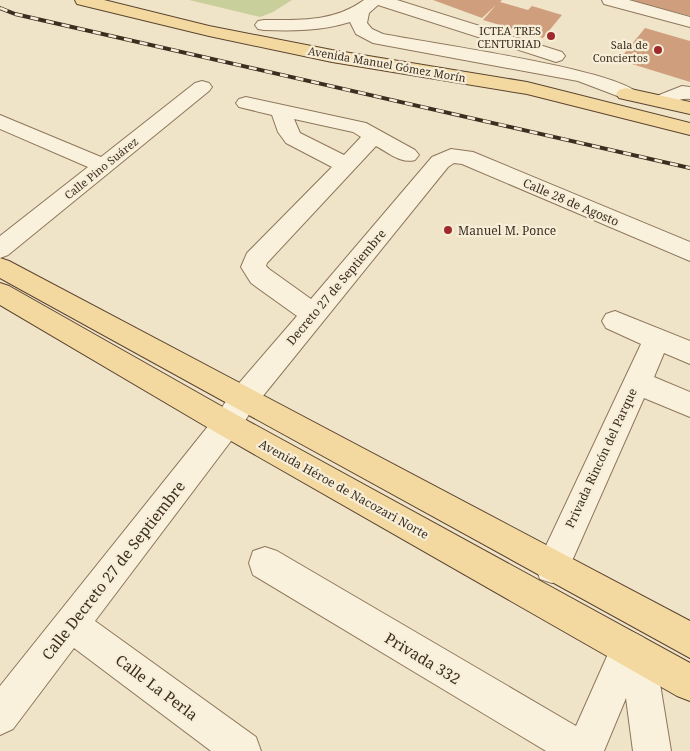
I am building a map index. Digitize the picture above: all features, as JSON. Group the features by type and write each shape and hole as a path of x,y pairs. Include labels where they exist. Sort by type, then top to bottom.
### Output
{"main road":[{"name":"Avenida Manuel Gómez Morín","path":"83,0 209,31 332,56 527,88 690,129"},
{"path":"155,0 173,4"},
{"name":"Avenida Manuel Gómez Morín","path":"237,19 346,44 542,74 690,108"},
{"name":"Avenida Héroe de Nacozari Norte","path":"0,267 632,651 690,683"},
{"name":"Avenida Héroe de Nacozari Norte","path":"0,293 552,566 690,640"}],"street":[{"path":"374,0 360,13 357,20 359,28 367,34 380,39 582,76 612,86 628,94"},
{"path":"380,0 610,73 633,85 655,100 682,92 690,93"},
{"path":"610,0 690,22"},
{"path":"414,11 401,13 391,22 433,39 441,39 454,32 448,22"},
{"path":"264,25 326,23 360,13"},
{"name":"Calle Pino Suárez","path":"0,249 202,87"},
{"path":"246,103 347,123 375,135 408,155"},
{"path":"281,110 288,132 293,138 346,165"},
{"path":"0,121 103,166"},
{"path":"313,314 260,276 253,267 256,259 375,135"},
{"name":"Calle 28 de Agosto","path":"451,156 465,157 686,243"},
{"name":"Decreto 27 de Septiembre","path":"236,411 313,314 440,162 451,156"},
{"path":"616,321 690,353"},
{"name":"Privada Rincón del Parque","path":"552,566 656,339"},
{"name":"Privada Rincón del Parque","path":"637,382 690,405"},
{"name":"Calle Decreto 27 de Septiembre","path":"0,716 236,411"},
{"name":"Privada 332","path":"265,563 584,751"},
{"name":"Calle La Perla","path":"71,624 242,751"},
{"path":"584,751 632,651"},
{"path":"632,651 652,751"}],"green space":[{"path":"189,0 292,0 273,12 260,17"}],"building":[{"path":"433,0 502,0 500,2 528,10 532,6 562,15 543,38 483,20 496,5 482,18"},
{"path":"690,0 690,16 634,1"},
{"name":"Sala de Conciertos","path":"645,28 690,41 690,82 619,60"}],"railway":[{"path":"0,8 15,14 690,168"}],"place":[{"name":"ICTEA TRES CENTURIAD","path":"551,36"},
{"name":"Sala de Conciertos","path":"658,50"},
{"name":"Manuel M. Ponce","path":"448,230"}]}
